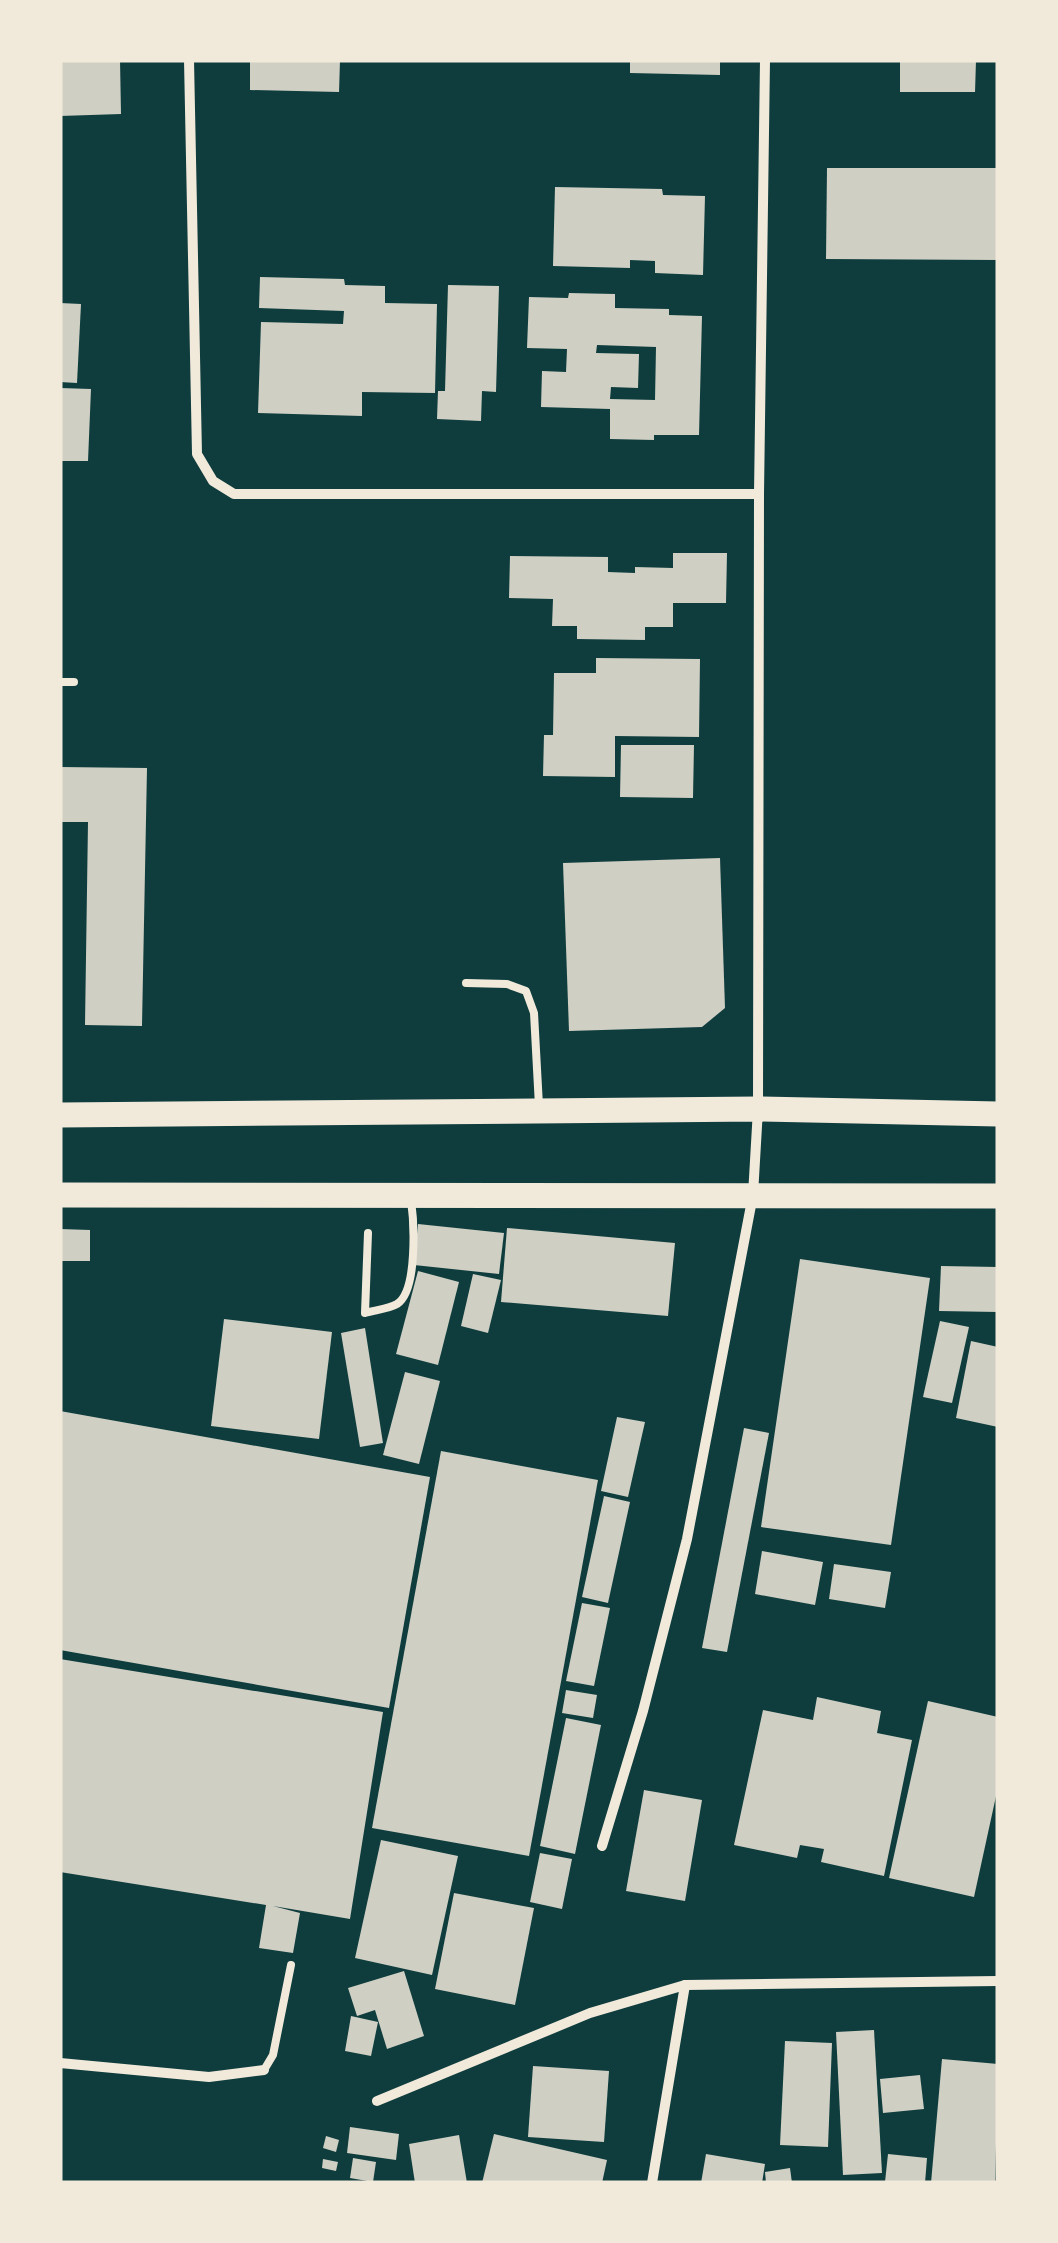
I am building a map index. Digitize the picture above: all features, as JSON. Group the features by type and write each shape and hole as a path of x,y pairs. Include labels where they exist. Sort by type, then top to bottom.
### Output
{"main road":[{"path":"60,1115 758,1109 998,1114"},
{"path":"60,1195 998,1196"}],"street":[{"path":"189,60 197,454 212,481 234,494 759,494"},
{"path":"602,1846 644,1712 686,1539 754,1196 758,1109 764,60"},
{"path":"377,2101 590,2013 685,1985 998,1981"},
{"path":"652,2183 685,1985"},
{"path":"60,2063 209,2077 264,2070"}],"lane":[{"path":"60,682 74,682"},
{"path":"466,983 507,984 526,991 534,1012 540,1111"},
{"path":"368,1233 365,1312 396,1304 406,1292 414,1226 410,1195"},
{"path":"264,2070 273,2055 291,1965"}],"building":[{"path":"60,60 120,60 121,114 60,116"},
{"path":"250,60 340,60 339,92 250,90"},
{"path":"630,60 720,60 720,75 630,73"},
{"path":"900,60 976,60 975,92 900,92"},
{"path":"827,168 998,168 998,260 826,259"},
{"path":"555,187 662,189 663,195 705,196 703,275 655,273 655,261 630,260 630,268 553,266"},
{"path":"260,277 344,279 345,285 385,286 385,303 437,304 435,393 362,392 362,416 258,413 261,322 343,324 344,311 259,308"},
{"path":"448,285 499,286 496,392 482,391 481,421 437,419 438,391 445,391"},
{"path":"569,293 615,294 615,308 669,309 669,315 702,316 699,435 610,439 610,409 541,407 542,371 566,372 567,349 527,348 529,297 568,298","holes":["597,345 656,347 655,400 610,399 611,387 638,388 639,354 596,353"]},
{"path":"60,303 81,304 77,383 60,382"},
{"path":"60,388 91,389 88,461 60,461"},
{"path":"673,553 727,553 726,603 673,603 673,627 645,627 645,640 577,639 577,626 552,626 553,599 509,598 510,556 608,557 608,572 635,573 635,567 673,568"},
{"path":"596,658 700,659 699,737 615,736 615,777 543,776 544,735 553,735 554,673 596,673"},
{"path":"621,745 694,745 693,798 620,797"},
{"path":"60,767 147,768 142,1026 85,1025 88,822 60,822"},
{"path":"720,858 725,1008 702,1027 569,1031 563,863"},
{"path":"418,1224 504,1233 499,1274 414,1265"},
{"path":"507,1228 675,1243 668,1316 501,1302"},
{"path":"60,1229 90,1230 90,1261 60,1261"},
{"path":"800,1259 930,1278 891,1545 761,1527"},
{"path":"941,1266 998,1267 998,1312 939,1311"},
{"path":"418,1271 459,1282 438,1365 396,1354"},
{"path":"473,1274 501,1280 488,1333 461,1326"},
{"path":"224,1319 332,1332 319,1439 211,1426"},
{"path":"940,1321 969,1327 952,1403 923,1397"},
{"path":"365,1328 383,1443 360,1447 341,1333"},
{"path":"971,1341 998,1347 998,1427 956,1418"},
{"path":"405,1372 440,1381 419,1464 383,1455"},
{"path":"60,1411 430,1477 389,1708 60,1650"},
{"path":"617,1417 645,1422 628,1497 601,1491"},
{"path":"744,1428 769,1433 727,1652 702,1648"},
{"path":"441,1451 598,1480 529,1856 372,1828"},
{"path":"604,1496 630,1502 608,1603 582,1597"},
{"path":"762,1551 823,1562 815,1605 755,1594"},
{"path":"834,1564 891,1572 885,1608 829,1599"},
{"path":"582,1603 610,1608 594,1686 566,1681"},
{"path":"60,1659 383,1712 350,1919 273,1906 300,1913 293,1953 259,1948 266,1905 60,1872"},
{"path":"566,1690 597,1695 593,1718 562,1713"},
{"path":"817,1697 881,1711 877,1733 912,1740 884,1876 821,1862 824,1849 800,1845 797,1858 734,1845 763,1710 813,1720"},
{"path":"928,1701 998,1717 998,1787 974,1897 889,1878"},
{"path":"566,1718 601,1725 575,1854 540,1846"},
{"path":"644,1790 702,1800 685,1901 626,1891"},
{"path":"381,1840 458,1856 432,1975 355,1958"},
{"path":"540,1853 572,1859 562,1909 530,1902"},
{"path":"454,1893 534,1908 515,2005 435,1989"},
{"path":"404,1971 424,2036 387,2049 375,2010 357,2016 348,1988"},
{"path":"351,2016 378,2022 371,2056 345,2051"},
{"path":"874,2030 882,2173 843,2175 836,2032"},
{"path":"785,2041 832,2043 828,2147 780,2145"},
{"path":"942,2059 998,2064 995,2183 931,2183"},
{"path":"533,2066 609,2071 604,2142 528,2137"},
{"path":"920,2075 924,2109 883,2113 880,2079"},
{"path":"350,2127 399,2134 396,2160 347,2153"},
{"path":"494,2134 607,2160 602,2183 482,2183"},
{"path":"459,2135 467,2183 415,2183 409,2144"},
{"path":"326,2136 339,2140 336,2152 323,2148"},
{"path":"706,2154 765,2164 762,2183 701,2183"},
{"path":"888,2154 927,2158 925,2183 885,2182"},
{"path":"353,2158 376,2162 373,2182 350,2178"},
{"path":"323,2159 338,2162 336,2171 322,2168"},
{"path":"790,2168 792,2183 766,2183 765,2172"}]}
